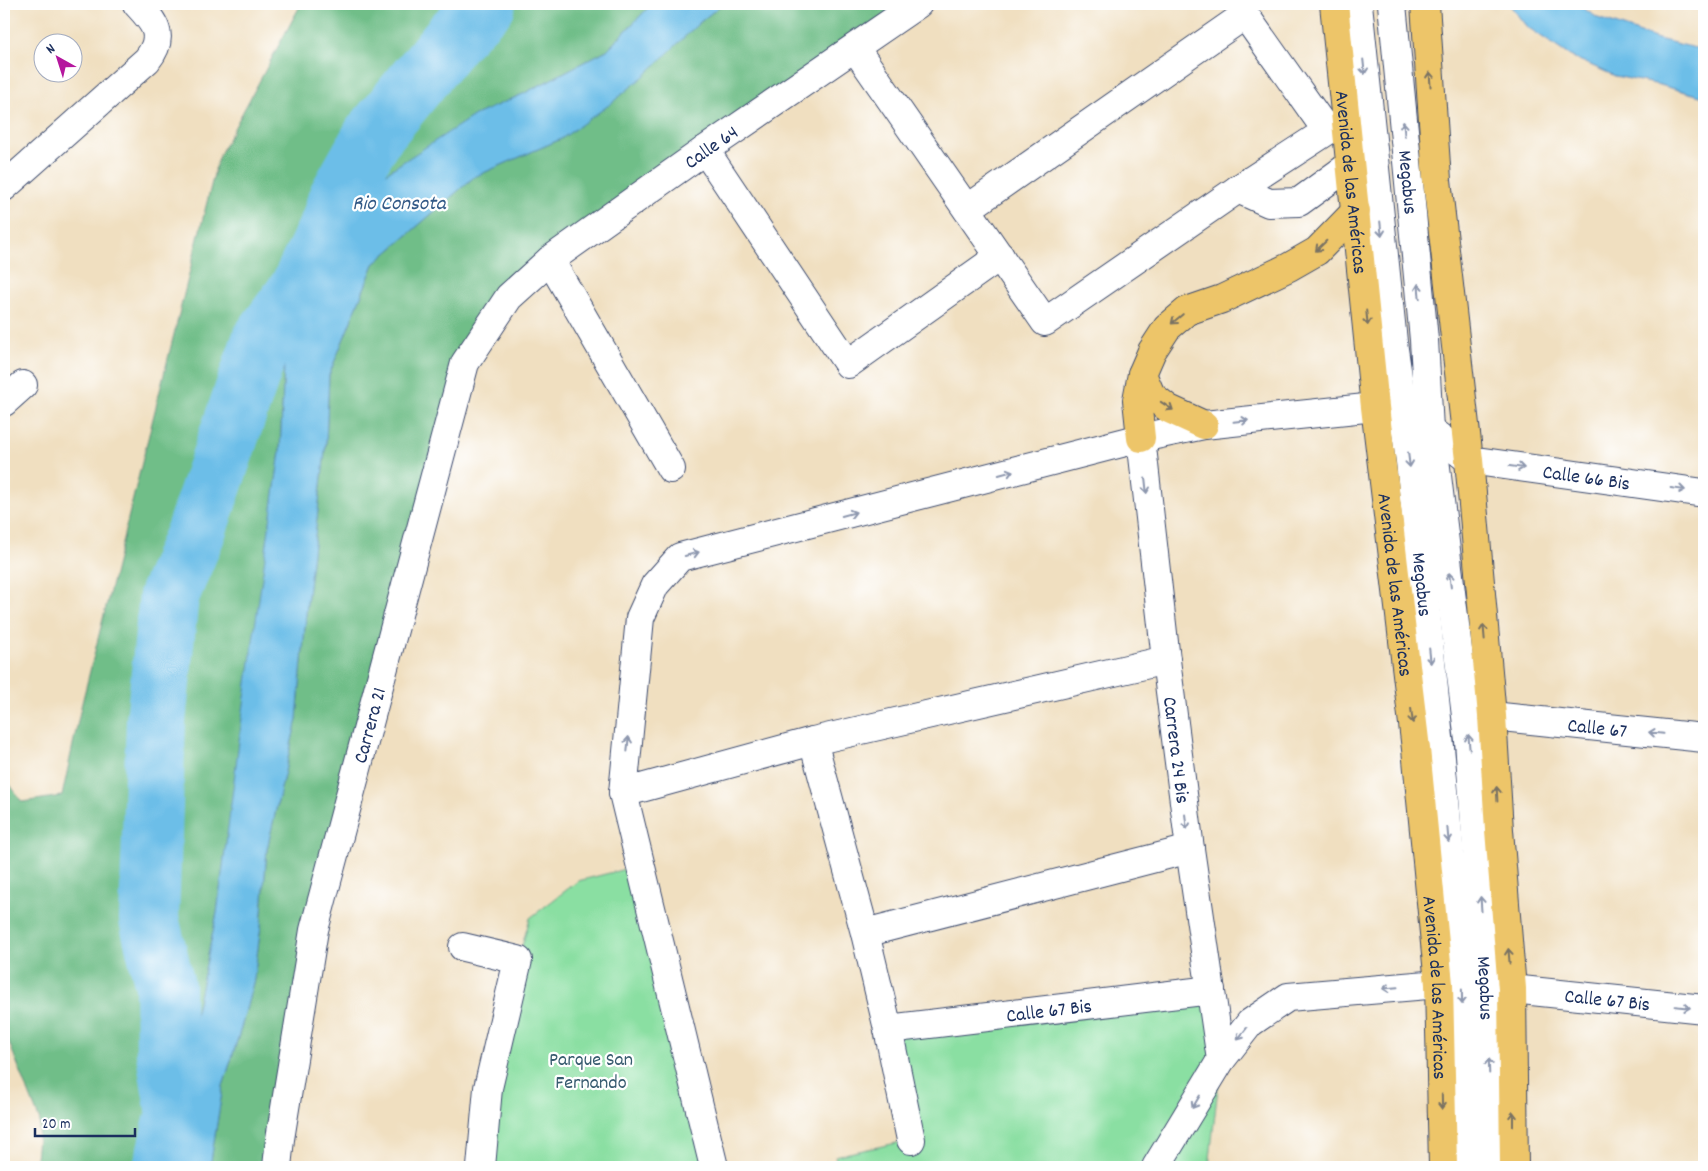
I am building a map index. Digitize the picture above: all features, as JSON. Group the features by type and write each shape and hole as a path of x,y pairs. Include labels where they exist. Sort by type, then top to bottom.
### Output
{"main road":[{"name":"Avenida de las Américas","path":"1334,4 1375,407 1415,740 1439,984 1443,1167"},
{"path":"1425,4 1437,180 1469,460 1492,716 1500,846 1512,989 1514,1167"},
{"path":"1141,438 1136,400 1142,374 1152,351 1167,328 1187,311 1222,299 1289,267 1316,251 1356,211"},
{"path":"1142,374 1151,395 1169,409 1204,425"}],"street":[{"path":"4,187 147,60 155,50 156,28 150,18 137,4"},
{"name":"Calle 64","path":"508,296 550,260 918,4"},
{"name":"Megabus","path":"1358,4 1393,342 1410,461 1440,747 1462,987 1466,1167"},
{"name":"Megabus","path":"1392,4 1424,340 1429,429 1434,451 1469,741 1487,987 1491,1167"},
{"path":"854,48 1045,322 1238,189 1326,132 1245,15 967,209"},
{"path":"706,150 848,364 1000,256"},
{"path":"1238,189 1269,203 1299,202 1350,165"},
{"path":"550,260 672,469"},
{"name":"Carrera 21","path":"277,1167 314,930 465,363 508,296"},
{"path":"714,1167 623,793 640,618 655,584 680,557 1141,438 1204,425 1375,407 1402,414 1429,429 1469,460"},
{"name":"Carrera 24 Bis","path":"1141,438 1190,849 1221,1060"},
{"name":"Calle 66 Bis","path":"1469,460 1704,493"},
{"path":"623,793 813,741 1166,660"},
{"name":"Calle 67","path":"1492,716 1704,738"},
{"path":"813,741 865,934 912,1140"},
{"path":"865,934 1190,849"},
{"path":"463,947 518,960 488,1088 481,1167"},
{"path":"1156,1167 1221,1060 1250,1024 1288,996 1439,984"},
{"name":"Calle 67 Bis","path":"1512,989 1704,1009"},
{"name":"Calle 67 Bis","path":"888,1029 1211,990"}],"green space":[{"path":"301,4 652,4 607,50 523,94 475,115 284,366 280,452 217,913 163,1167 35,1167 40,1121 4,1030 4,776 22,802 62,796 81,707 218,158"},
{"path":"722,4 918,4 550,260 465,363 314,930 277,1167 210,1167 223,1086 254,979 261,925 267,849 297,719 307,603 326,443 329,375 374,264 474,177 561,139"},
{"name":"Parque San Fernando","path":"641,865 714,1167 481,1167 518,960 530,918 578,881"},
{"path":"1211,990 1221,1060 1209,1167 838,1167 835,1156 911,1140 888,1029"}],"water":[{"name":"Rio Consota","path":"652,4 722,4 699,23 645,75 609,105 561,139 474,177 374,264 329,375 326,443 307,603 297,719 267,849 261,925 254,979 223,1086 210,1167 163,1167 217,913 242,718 280,452 284,366 299,289 330,224 383,175 475,115 523,94 607,50"},
{"path":"1509,4 1577,4 1598,18 1658,39 1704,50 1704,97 1660,85 1615,76 1570,56 1526,26"}],"waterway":[{"path":"163,1167 176,1113 166,1053 165,986 149,919 156,721 169,596 195,534 262,340 299,289 330,224 338,198 372,137 454,36 486,4"}]}
